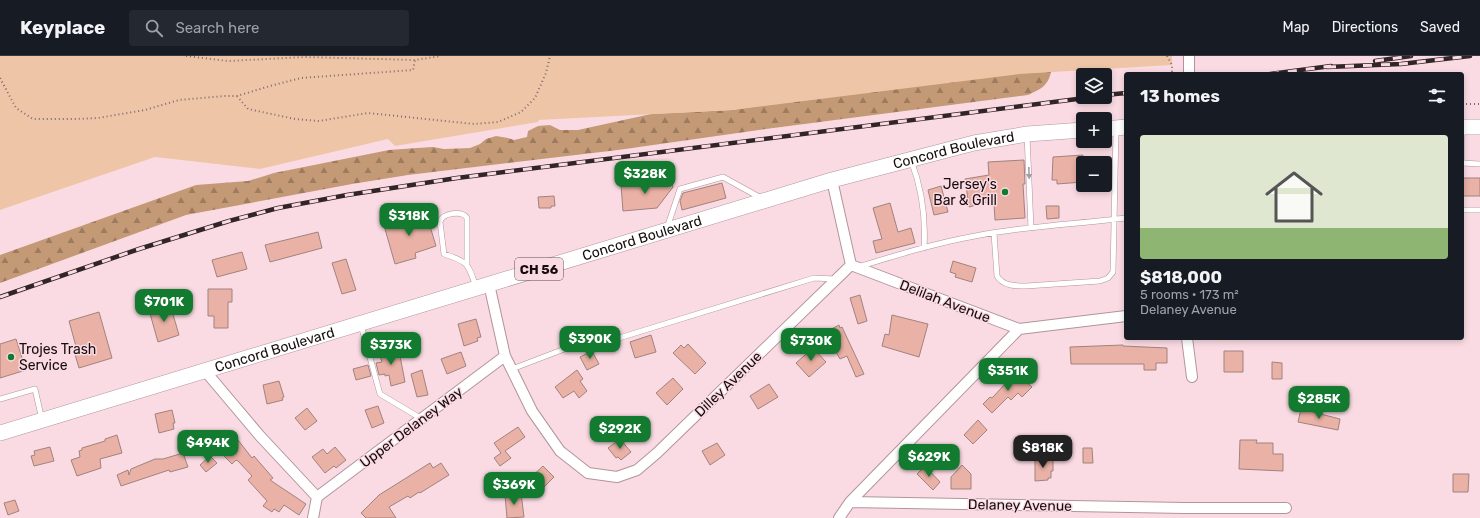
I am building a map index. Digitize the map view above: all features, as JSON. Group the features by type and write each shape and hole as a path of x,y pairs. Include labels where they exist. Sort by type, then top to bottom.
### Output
{"main road":[{"path":"1464,127 1480,127"},
{"name":"Concord Boulevard","path":"0,433 206,372 482,286 832,180 974,143 1027,134 1076,130"}],"street":[{"path":"1189,56 1189,72"},
{"path":"832,180 854,266"},
{"name":"Dilley Avenue","path":"512,369 532,411 560,452 588,473 617,477 637,470 657,453 836,279 854,266"},
{"name":"Delilah Avenue","path":"854,266 1018,329 1124,316"},
{"path":"482,286 505,356 512,369"},
{"path":"839,518 850,502 1018,329"},
{"path":"1187,340 1192,376"},
{"name":"Upper Delaney Way","path":"317,497 505,356"},
{"path":"206,372 260,436 317,497 313,518"},
{"name":"Delaney Avenue","path":"850,502 1185,513 1286,508"}],"lane":[{"path":"994,233 997,276 1004,283 1015,286 1100,281 1108,278 1113,272 1116,128"},
{"path":"1027,134 1031,228"},
{"path":"911,159 919,182 924,211 924,248"},
{"path":"1464,163 1480,164"},
{"path":"667,230 680,189 723,177 766,201"},
{"path":"1464,210 1480,210"},
{"path":"467,264 467,218 465,215 460,213 444,215 440,222 444,254 465,262 482,286"},
{"path":"854,266 976,236 1031,228 1124,218"},
{"path":"512,369 567,348 606,342 814,278 836,279"},
{"path":"360,324 380,394 422,419"},
{"path":"0,399 35,389 43,420"}],"path":[{"path":"186,56 228,61 305,57 415,60 441,56"},
{"path":"237,96 248,109 295,119 319,121 368,113 474,124 498,122 521,112 534,98 546,73 550,56"},
{"path":"1167,56 1172,65 1172,72"},
{"path":"0,78 16,108 32,119 98,118 145,110 180,100 237,96 301,78 413,70 415,60"},
{"path":"1464,104 1480,104"}],"green space":[{"path":"1043,65 1051,72 1048,81 1040,89 1028,95 618,150 408,175 186,215 0,283 0,255 196,185 248,181 274,173 389,150 433,147 444,149 470,148 480,144 486,139 496,136 514,140 527,137 528,131 538,126 550,125 560,130 578,130 651,114 732,110"}],"shaded area":[{"path":"0,56 1172,56 1172,65 1112,69 1076,68 1076,71 1019,74 732,110 539,120 538,122 395,146 388,139 260,169 155,157 0,210"}],"building":[{"path":"1083,155 1076,156 1076,183 1057,184 1057,180 1052,180 1053,157"},
{"name":"Jersey's Bar & Grill","path":"1024,160 1025,184 1023,184 1025,218 995,220 994,204 991,204 991,201 969,207 965,179 989,175 988,162"},
{"path":"1464,178 1480,178 1480,196 1464,196"},
{"path":"671,179 673,187 657,208 623,211 621,185"},
{"path":"722,183 726,198 682,210 680,201 683,193"},
{"path":"941,186 948,212 934,215 928,190"},
{"path":"554,196 555,206 551,206 551,208 539,208 538,197"},
{"path":"890,203 898,232 911,228 915,243 876,253 873,241 882,239 873,208"},
{"path":"1046,206 1059,206 1059,218 1047,219"},
{"path":"426,213 436,246 415,253 416,258 395,264 383,222 404,216 405,219"},
{"path":"318,232 322,248 270,262 265,245"},
{"path":"242,252 247,269 217,277 212,260"},
{"path":"346,259 356,290 342,294 332,263"},
{"path":"953,261 976,268 972,282 955,277 956,274 950,272"},
{"path":"208,289 232,289 232,302 228,302 228,328 214,328 214,316 208,316"},
{"path":"860,295 867,321 858,324 850,298"},
{"path":"170,304 179,335 158,342 149,310"},
{"path":"99,312 112,358 79,368 74,351 77,350 69,321"},
{"path":"892,315 928,324 919,357 882,346 885,334 889,335"},
{"path":"476,319 481,337 477,338 478,341 464,346 458,324"},
{"path":"839,325 840,328 842,327 864,374 856,377 847,356 840,359 824,333"},
{"path":"651,335 656,352 635,358 630,342"},
{"name":"Trojes Trash Service","path":"16,339 26,370 0,378 0,344"},
{"path":"688,344 706,363 695,374 673,353 681,345 684,348"},
{"path":"1123,345 1167,348 1167,363 1156,363 1156,370 1144,370 1144,364 1071,364 1070,347"},
{"path":"394,346 397,356 400,356 405,382 391,386 389,375 379,375 376,363 382,362 378,350"},
{"path":"813,348 826,362 809,377 796,363"},
{"path":"592,351 599,364 587,370 580,357"},
{"path":"1224,351 1243,351 1243,372 1224,372"},
{"path":"461,352 466,366 447,374 441,359"},
{"path":"1272,362 1282,363 1282,379 1272,379"},
{"path":"368,365 371,376 356,380 353,369"},
{"path":"422,370 428,395 417,397 411,374"},
{"path":"577,370 583,379 580,381 587,391 579,398 574,391 563,398 555,387"},
{"path":"1013,371 1032,387 1022,397 1018,393 1011,400 1008,397 992,413 983,404 990,397 992,398 1006,383 1004,381"},
{"path":"673,378 683,389 667,405 656,393"},
{"path":"279,381 284,397 282,398 283,400 267,404 263,385"},
{"path":"769,384 778,397 758,409 750,396"},
{"path":"378,406 384,423 372,428 365,410"},
{"path":"307,408 317,421 305,430 295,418"},
{"path":"1301,409 1340,419 1338,430 1298,422"},
{"path":"172,410 175,423 173,423 174,429 159,433 155,414"},
{"path":"978,420 987,430 973,444 964,435"},
{"path":"518,427 525,437 505,451 511,458 500,466 494,458 501,453 494,443"},
{"path":"117,435 122,453 100,459 101,468 77,476 71,460 80,457 79,451 82,450 82,448 105,441 105,439"},
{"path":"620,439 631,452 621,460 618,457 616,458 608,448"},
{"path":"238,440 252,458 254,456 273,478 270,480 306,504 299,515 284,505 279,512 274,509 272,512 263,506 267,501 248,480 252,476 238,461 236,460 232,464 222,454"},
{"path":"1240,440 1257,440 1256,443 1273,443 1273,454 1283,454 1283,471 1239,469"},
{"path":"717,443 725,455 710,465 702,451"},
{"path":"50,447 54,461 34,466 31,456 35,455 34,451"},
{"path":"335,447 346,460 336,468 334,466 325,473 312,457 323,449 327,454"},
{"path":"1083,448 1092,448 1093,463 1083,463"},
{"path":"183,453 188,467 170,472 169,470 121,486 117,475 128,470 129,475 131,469 155,459 163,459"},
{"path":"210,456 217,463 206,472 200,465"},
{"path":"1035,459 1053,459 1053,471 1051,471 1051,478 1048,478 1048,480 1035,481"},
{"path":"430,463 433,468 441,463 449,475 420,493 419,492 410,498 408,496 389,507 396,518 366,518 361,513 379,495"},
{"path":"962,465 971,474 971,489 951,489 951,477"},
{"path":"543,466 554,477 538,493 527,481"},
{"path":"925,466 940,482 933,490 917,474"},
{"path":"1453,474 1469,474 1468,492 1453,492"},
{"path":"521,493 524,517 507,518 505,495"},
{"path":"15,500 19,511 8,515 4,503"}],"railway":[{"path":"1375,61 1411,56"},
{"path":"1327,67 1401,64 1470,56"},
{"path":"1285,72 1331,66"},
{"path":"1112,94 1124,93"},
{"path":"0,297 139,249 229,221 278,208 347,195 457,178 1076,99"}],"place":[{"name":"Jersey's Bar & Grill","path":"1005,192"},
{"name":"Trojes Trash Service","path":"11,357"}]}
